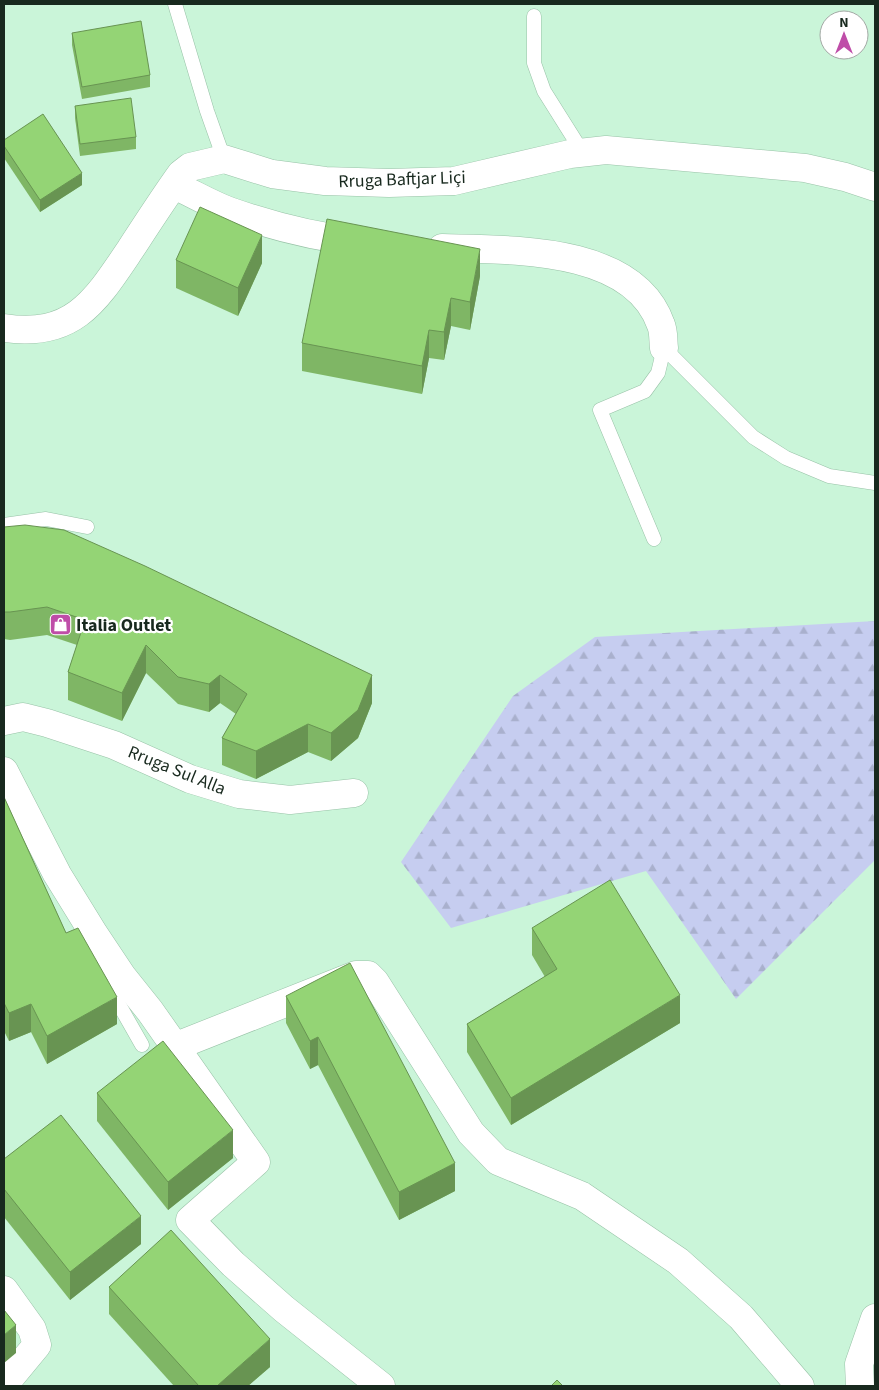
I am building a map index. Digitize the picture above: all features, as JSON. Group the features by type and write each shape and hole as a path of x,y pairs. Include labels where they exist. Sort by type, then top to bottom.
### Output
{"street":[{"name":"Rruga Baftjar Liçi","path":"4,328 23,331 54,326 80,313 102,291 181,174 190,166 224,159 272,174 325,181 388,183 454,181 570,154 606,150 805,168 845,177 875,187"},
{"path":"174,185 228,210 279,228 338,239 386,244"},
{"path":"415,247 504,250 562,257 590,263 626,279 649,301 662,326 664,348"},
{"name":"Rruga Sul Alla","path":"4,721 23,717 47,723 114,745 190,779 239,794 290,800 354,793"},
{"path":"4,771 57,874 122,976 150,1011 256,1162 190,1220 233,1264 284,1309 381,1386"},
{"path":"174,1047 356,975 368,975 471,1133 498,1161 582,1196 678,1261 741,1316 800,1386"},
{"path":"4,1290 32,1329 37,1345 4,1385"},
{"path":"860,1386 859,1364 875,1318"}],"lane":[{"path":"175,4 207,111 224,159"},
{"path":"534,16 534,63 540,81 544,91 583,153"},
{"path":"664,348 753,437 786,458 829,476 875,483"},
{"path":"654,539 600,410 645,391 658,372 664,348"},
{"path":"4,525 46,519 87,527"},
{"path":"57,874 64,908 88,950"},
{"path":"102,975 142,1045"}],"green space":[{"path":"875,621 875,860 736,999 646,871 451,928 401,862 513,696 595,637"}],"building":[{"path":"141,21 150,75 82,87 72,33"},
{"path":"131,98 136,137 80,144 75,106"},
{"path":"43,114 82,173 40,200 4,146 4,140"},
{"path":"200,207 262,235 238,288 176,260"},
{"path":"327,219 480,249 470,302 451,298 444,332 429,330 422,366 302,343"},
{"path":"25,525 64,530 145,566 372,675 358,710 331,733 308,724 256,751 222,738 247,694 220,675 209,684 178,677 146,645 122,693 68,672 85,620 47,607 4,612 4,527"},
{"path":"4,797 66,933 78,928 117,997 47,1036 31,1004 9,1013 4,1003"},
{"path":"610,880 680,995 511,1098 467,1024 557,969 532,928"},
{"path":"350,963 455,1163 399,1192 318,1037 310,1041 286,996"},
{"path":"163,1041 233,1130 168,1182 97,1093"},
{"path":"61,1115 141,1216 70,1272 4,1189 4,1159"},
{"path":"171,1230 270,1339 217,1386 199,1386 109,1287"},
{"path":"4,1310 16,1325 4,1335"},
{"path":"557,1380 563,1386 551,1386"}],"place":[{"name":"Italia Outlet","path":"60,625"}]}
